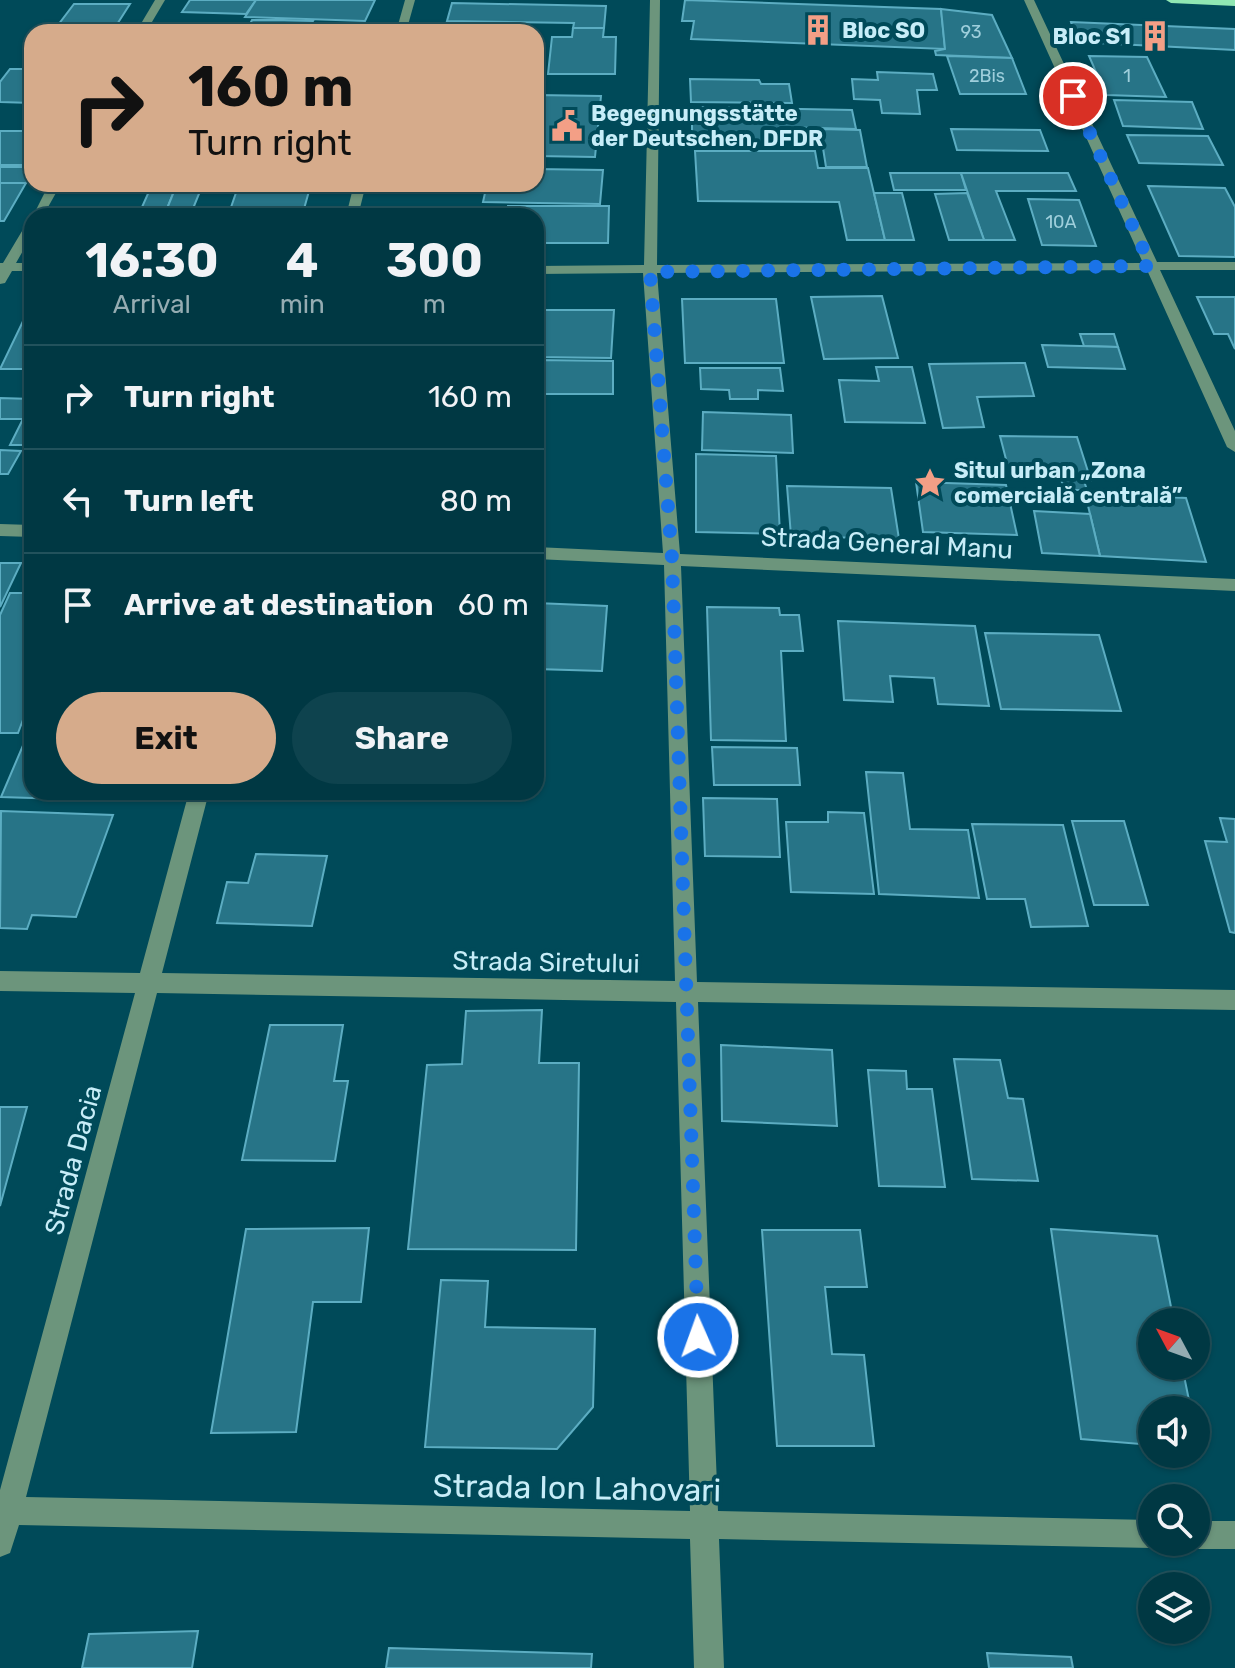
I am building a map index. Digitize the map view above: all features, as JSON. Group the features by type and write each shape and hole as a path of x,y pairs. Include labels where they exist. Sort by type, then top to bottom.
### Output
{"main road":[{"path":"1171,0 1235,3"}],"street":[{"path":"146,24 160,0"},
{"path":"403,24 410,0"},
{"path":"655,0 650,272 672,559 709,1668"},
{"path":"1029,0 1235,447"},
{"path":"0,280 4,267 24,236"},
{"path":"544,270 650,272 1235,266"},
{"path":"0,530 24,531"},
{"name":"Strada General Manu","path":"544,553 1235,585"},
{"name":"Strada Dacia","path":"0,1543 4,1511 197,800"},
{"name":"Strada Siretului","path":"0,981 1235,1000"},
{"name":"Strada Ion Lahovari","path":"4,1511 1138,1534"},
{"path":"1210,1535 1235,1535"}],"building":[{"path":"190,0 256,0 246,14 182,12"},
{"path":"256,0 375,0 365,21 245,17"},
{"name":"Bloc SO","path":"685,0 941,9 945,49 691,39 694,21 682,21"},
{"path":"452,3 606,6 604,28 573,28 574,23 447,21"},
{"path":"74,4 130,4 117,24 59,24"},
{"path":"941,9 992,15 1012,58 936,55 935,51 945,49"},
{"path":"252,20 313,21 311,24 250,24"},
{"name":"Bloc S1","path":"1071,22 1235,29 1235,50 1077,42"},
{"path":"573,28 604,28 603,37 616,37 615,74 548,74 552,37 572,37"},
{"path":"947,56 1012,58 1026,94 960,94"},
{"path":"1089,56 1147,57 1166,97 1106,95"},
{"path":"10,69 24,69 24,103 0,102 0,82"},
{"path":"877,72 933,74 937,90 917,90 920,114 882,113 880,100 854,99 852,79 878,80"},
{"path":"690,79 759,80 761,84 789,84 792,103 691,102"},
{"name":"Begegnungsstätte der Deutschen, DFDR","path":"544,95 601,96 595,157 544,156"},
{"path":"1114,100 1192,102 1203,129 1123,126"},
{"path":"692,107 852,110 856,129 779,127 780,142 692,140"},
{"path":"820,129 860,130 867,167 826,167"},
{"path":"951,129 1040,130 1048,151 957,150"},
{"path":"0,131 24,131 24,165 0,165"},
{"path":"1127,135 1208,136 1223,165 1139,163"},
{"path":"695,151 815,151 818,168 868,168 885,240 847,240 839,202 698,201"},
{"path":"0,167 24,167 24,183 0,183"},
{"path":"544,169 603,170 600,204 483,202 485,192 544,192"},
{"path":"890,173 961,173 966,190 894,190"},
{"path":"961,173 1068,173 1076,191 996,191 1015,240 984,240"},
{"path":"0,183 24,183 4,221 0,221"},
{"path":"1148,186 1225,188 1235,207 1235,257 1179,256"},
{"path":"149,192 174,192 167,208 142,208"},
{"path":"174,192 200,192 193,208 167,208"},
{"path":"236,192 309,192 304,208 231,208"},
{"path":"874,193 902,193 914,240 885,240"},
{"path":"967,193 984,240 949,240 935,194"},
{"path":"1028,199 1079,200 1096,246 1042,245"},
{"path":"609,206 608,243 544,243 544,208 508,208"},
{"path":"504,207 504,208 392,208"},
{"path":"882,296 898,358 824,359 811,297"},
{"path":"1197,297 1235,297 1235,349 1228,334 1214,334"},
{"path":"682,299 776,299 784,363 685,363"},
{"path":"544,310 614,310 611,358 544,357"},
{"path":"24,319 24,369 0,369"},
{"path":"1080,334 1114,334 1118,347 1084,346"},
{"path":"1042,345 1118,347 1125,369 1048,367"},
{"path":"544,360 613,361 613,394 544,394"},
{"path":"1025,363 1034,396 977,397 984,427 943,428 929,364"},
{"path":"876,367 912,367 925,423 845,422 839,380 879,381"},
{"path":"700,368 780,368 783,391 758,390 758,399 730,399 729,390 701,389"},
{"path":"0,398 24,399 24,445 10,445 23,419 0,419"},
{"path":"703,412 791,415 793,453 702,450"},
{"path":"1000,436 1077,437 1091,481 1084,481 1087,490 1064,490 1058,468 1008,467"},
{"path":"0,450 21,451 8,474 0,474"},
{"path":"696,454 776,456 780,534 696,532"},
{"path":"916,482 1006,485 1017,535 923,532"},
{"path":"787,486 891,488 899,539 791,536"},
{"path":"1085,493 1186,498 1206,562 1100,556"},
{"path":"1034,511 1090,514 1100,556 1042,553"},
{"path":"0,563 21,563 0,607"},
{"path":"10,593 24,593 24,717 18,733 0,733 0,615"},
{"path":"544,603 607,606 602,671 544,669"},
{"path":"707,607 779,608 780,615 799,615 803,651 781,651 786,741 711,740"},
{"path":"838,621 975,626 989,706 938,704 934,678 890,676 893,702 844,700"},
{"path":"985,633 1099,635 1121,711 1001,709"},
{"path":"24,743 24,798 1,797"},
{"path":"712,747 797,748 800,785 714,785"},
{"path":"866,772 903,773 910,829 968,830 979,898 879,894"},
{"path":"703,798 777,799 780,857 705,856"},
{"path":"1,811 113,815 76,917 32,915 27,929 0,928"},
{"path":"828,812 864,813 874,894 791,892 786,822 828,822"},
{"path":"1220,818 1235,819 1235,933 1230,932 1205,841 1227,842"},
{"path":"1072,821 1124,821 1148,905 1094,905"},
{"path":"972,824 1063,825 1088,926 1031,927 1025,899 987,899"},
{"path":"256,854 327,856 312,926 217,923 227,882 248,883"},
{"path":"542,1010 539,1063 579,1063 576,1250 408,1249 427,1065 462,1064 466,1011"},
{"path":"270,1025 343,1025 334,1081 348,1081 335,1161 242,1160"},
{"path":"721,1045 832,1050 837,1126 722,1121"},
{"path":"954,1059 1000,1060 1008,1098 1023,1099 1038,1181 972,1179"},
{"path":"868,1070 906,1071 907,1089 932,1089 945,1187 879,1186"},
{"path":"0,1107 27,1107 0,1206"},
{"path":"369,1228 361,1302 313,1302 296,1432 211,1433 246,1229"},
{"path":"1051,1229 1157,1236 1171,1308 1138,1308 1138,1380 1185,1380 1188,1396 1138,1396 1138,1444 1081,1439"},
{"path":"762,1230 860,1230 867,1287 825,1287 832,1354 864,1355 874,1446 777,1446"},
{"path":"441,1280 488,1281 485,1327 595,1329 593,1407 557,1449 425,1447"},
{"path":"198,1631 192,1668 82,1668 89,1634"},
{"path":"389,1648 592,1654 591,1668 386,1668"},
{"path":"987,1653 1071,1657 1073,1668 989,1668"}],"place":[{"name":"Bloc SO","path":"818,30"},
{"name":"Bloc S1","path":"1155,36"},
{"name":"Begegnungsstätte der Deutschen, DFDR","path":"567,126"},
{"name":"Situl urban „Zona comercială centrală”","path":"930,483"}],"route":[{"path":"698,1337 672,559 650,272 1151,266 1073,96"}]}
